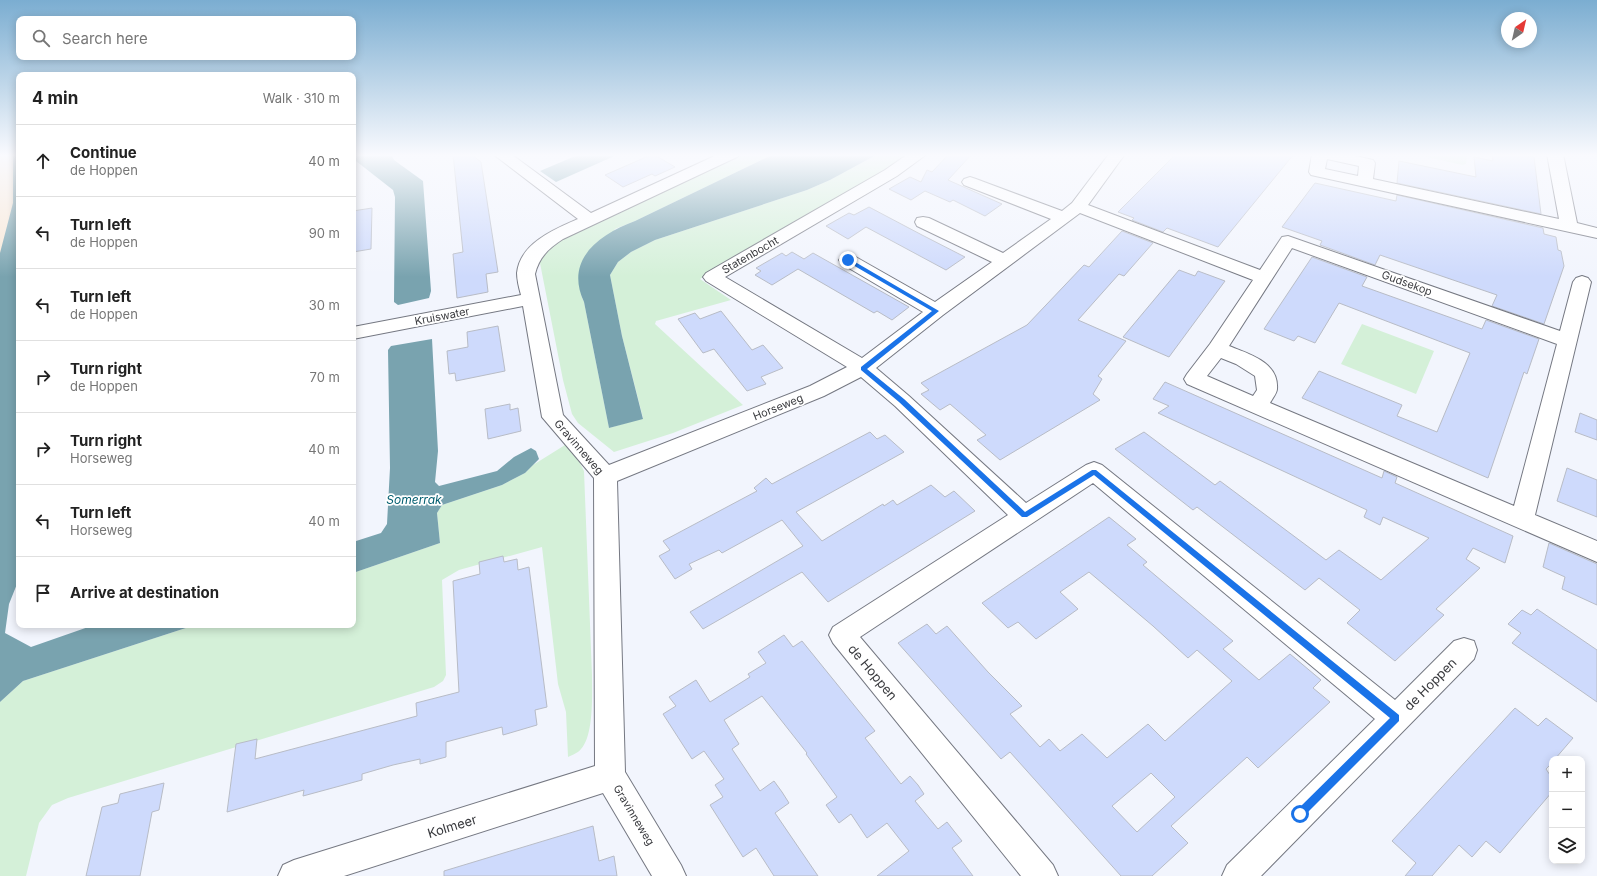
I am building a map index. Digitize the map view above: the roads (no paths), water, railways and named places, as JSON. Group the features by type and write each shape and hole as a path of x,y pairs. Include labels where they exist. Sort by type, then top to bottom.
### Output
{"street":[{"path":"556,195 590,220"},
{"name":"Gravinneweg","path":"644,195 544,243 528,262 526,274 553,416 605,476 610,776 670,876"},
{"name":"Statenbocht","path":"853,195 712,277 863,368"},
{"path":"1013,195 1071,212 1263,277"},
{"name":"Horseweg","path":"605,476 817,391 863,368 936,311 1071,212 1084,195"},
{"path":"1425,195 1597,233"},
{"path":"1563,195 1569,226"},
{"path":"923,222 1005,261"},
{"name":"Gudsekop","path":"1566,340 1288,241 1217,349 1194,379 1597,552"},
{"path":"848,260 936,311"},
{"path":"1522,520 1566,340 1582,282"},
{"name":"Kruiswater","path":"356,332 530,299"},
{"path":"1217,349 1243,359 1265,374 1267,390 1258,406"},
{"path":"863,368 902,401 1024,516"},
{"name":"de Hoppen","path":"1042,876 842,635 1094,471 1396,718"},
{"name":"de Hoppen","path":"1238,876 1464,650"},
{"name":"Kolmeer","path":"294,876 610,776"}],"water":[{"path":"13,195 16,195 16,586 9,604 5,633 31,647 85,628 186,628 23,681 0,702 0,253 13,203"},
{"path":"394,195 424,195 431,291 429,298 398,305 394,302"},
{"path":"689,195 792,195 655,240 631,252 618,262 610,275 622,336 643,419 609,428 584,302 579,287 579,273 582,261 589,250 598,241 609,233"},
{"name":"Somerrak","path":"432,339 438,451 435,482 439,486 497,471 514,457 531,448 536,451 539,459 525,473 502,485 442,505 437,513 440,543 356,572 356,541 381,533 387,524 390,468 388,350 391,346"}]}
